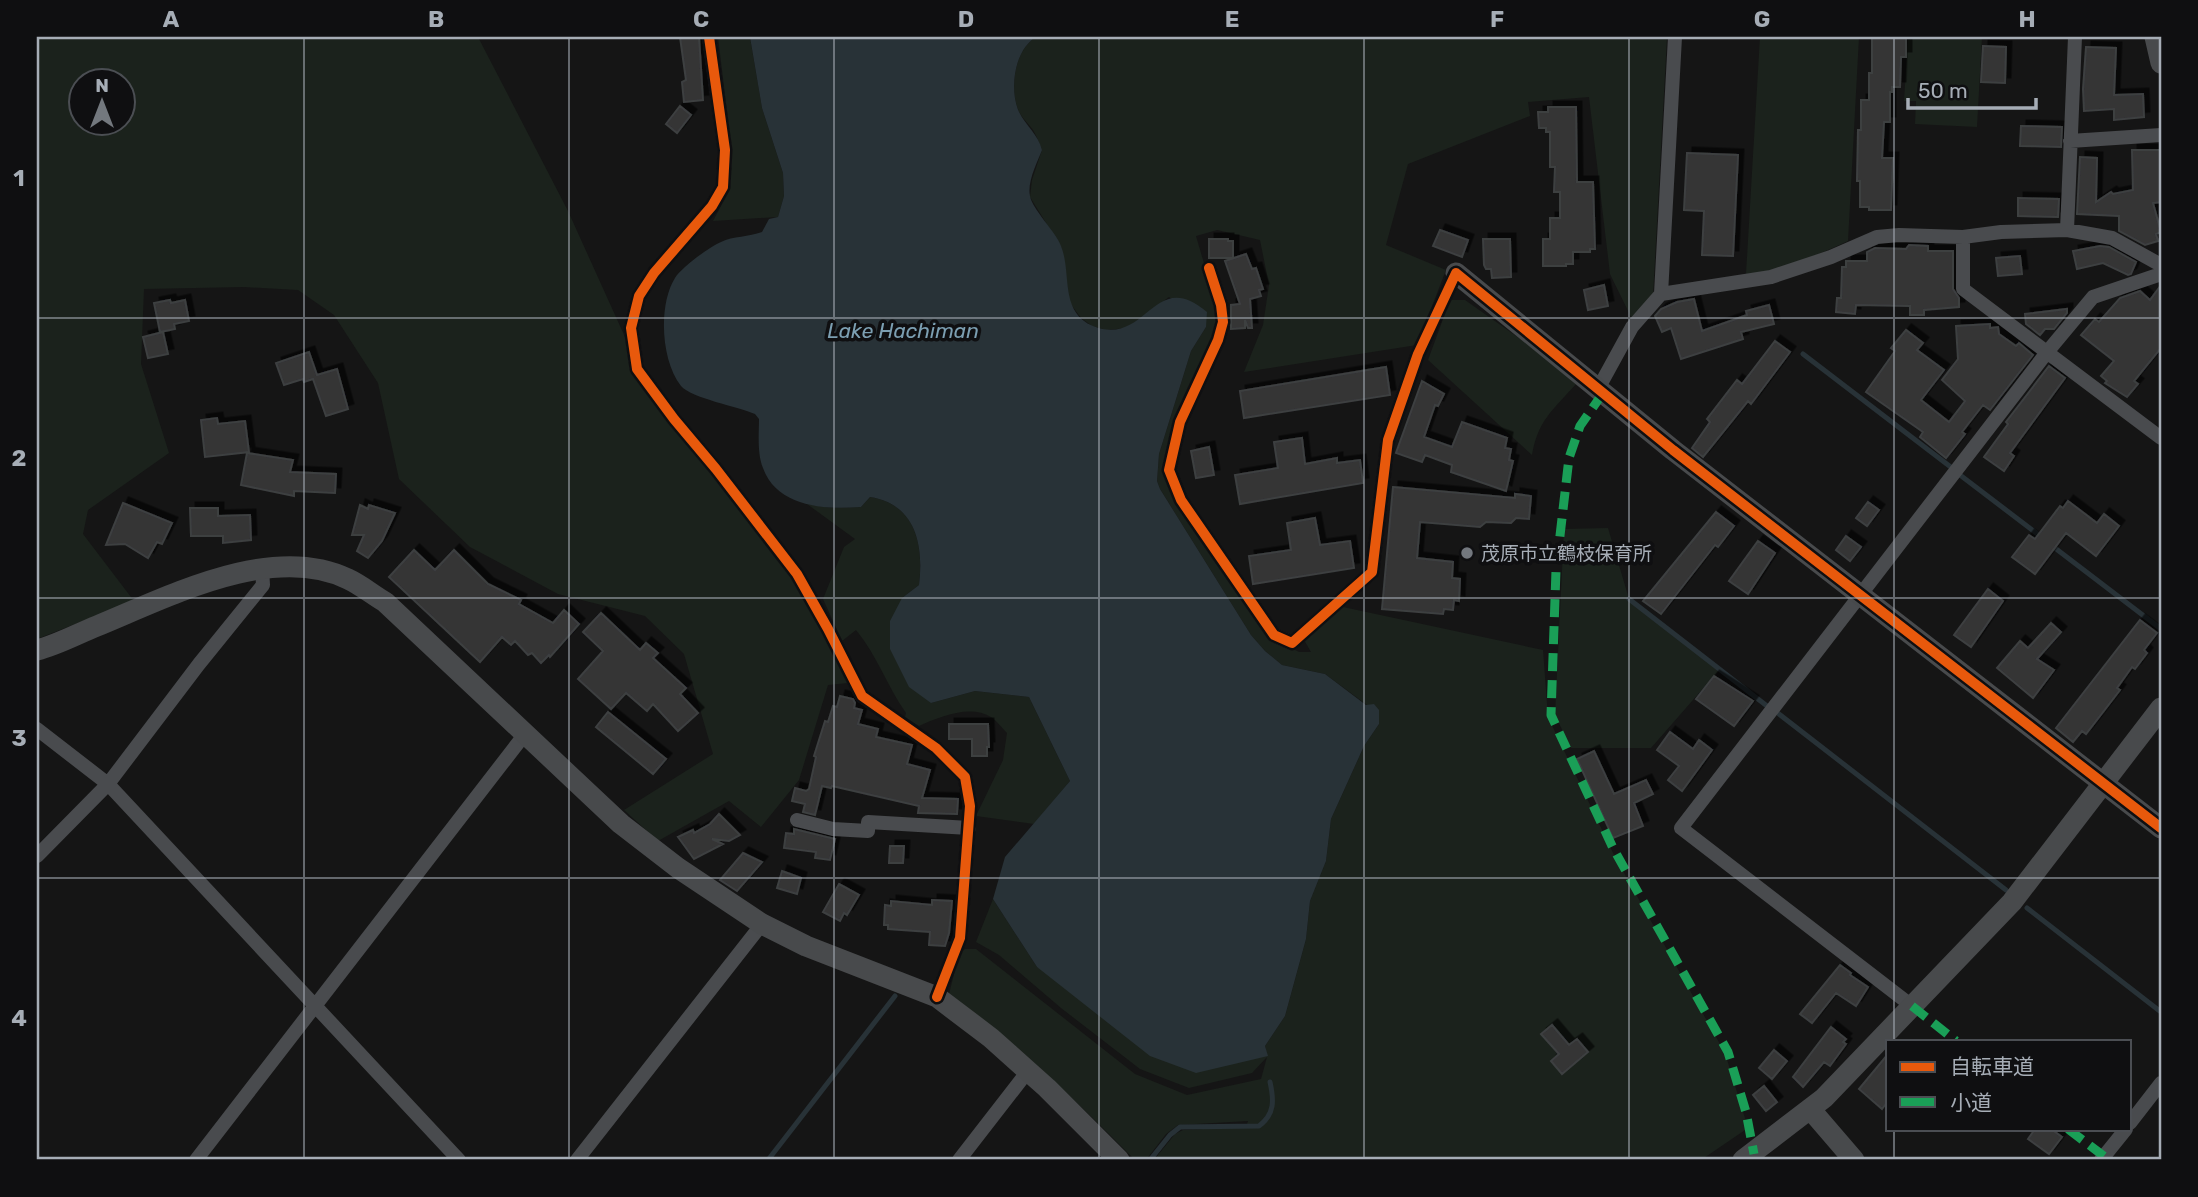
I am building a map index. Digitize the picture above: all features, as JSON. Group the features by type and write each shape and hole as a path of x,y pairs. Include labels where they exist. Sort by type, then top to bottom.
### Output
{"street":[{"path":"709,37 725,150 723,187 712,206 654,273 639,296 631,328 637,369 797,574 862,696 936,748 965,777 970,806 960,938 937,998"},
{"path":"1598,389 1632,327 1661,294 1675,37"},
{"path":"2067,230 2075,37"},
{"path":"2155,37 2161,63"},
{"path":"2070,141 2161,135"},
{"path":"1661,294 1771,277 1831,257 1877,237 1963,237 2001,232 2067,230 2112,238 2161,265"},
{"path":"1963,237 1963,289 2161,438"},
{"path":"1209,268 1222,305 1223,322 1218,340 1180,422 1169,470 1181,500 1274,635 1292,643 1372,572 1388,440 1418,355 1456,273 1860,596 2161,828"},
{"path":"1912,1006 1681,828 2048,351 2093,297 2161,274"},
{"path":"37,650 172,596 250,569 282,565 347,578 385,602 621,824 678,868 762,924 806,946 937,998 991,1038 1119,1160"},
{"path":"37,856 108,784 263,585 262,568"},
{"path":"1752,1158 1811,1110 2012,902 2161,708"},
{"path":"37,729 108,784 459,1160"},
{"path":"196,1160 525,734"},
{"path":"797,820 833,829 868,831 868,822 969,828"},
{"path":"577,1160 762,924"},
{"path":"959,1160 1028,1071"},
{"path":"2132,1121 2161,1083"},
{"path":"1811,1110 1854,1160"},
{"path":"2101,1160 2125,1130"}],"shaded area":[{"path":"37,37 478,37 568,211 625,337 632,370 778,559 828,640 848,683 828,685 799,780 761,827 729,801 658,841 624,810 713,754 684,654 645,616 558,594 470,547 399,479 378,383 334,315 298,290 244,287 144,289 141,364 169,453 88,510 83,534 134,601 37,639"},
{"path":"718,37 750,37 762,108 783,173 784,196 778,217 713,221 730,189 732,153"},
{"path":"1036,37 1667,37 1653,296 1632,319 1610,274 1589,97 1528,102 1530,116 1408,164 1386,245 1446,270 1417,345 1244,372 1263,325 1269,285 1260,240 1217,230 1196,236 1215,301 1217,322 1164,468 1267,636 1299,652 1311,652 1303,638 1343,607 1543,650 1548,717 1614,855 1725,1053 1748,1128 1701,1160 1154,1160 1175,1134 1183,1130 1246,1127 1248,1121 1178,1125 1166,1134 1146,1160 1135,1160 1022,1052 949,994 959,954 965,949 976,949 1135,1074 1187,1095 1261,1079 1267,1057 1252,1073 1189,1088 1140,1069 1061,1008 999,955 976,942 993,899 1037,967 1267,1056 1265,1046 1285,1016 1306,939 1310,901 1326,861 1331,819 1364,746 1379,724 1367,705 1325,674 1282,665 1265,651 1251,635 1160,489 1157,481 1159,454 1191,351 1206,327 1169,297 1127,328 1106,330 1092,326 1081,318 1070,303 1061,247 1030,197 1032,180 1042,150 1034,132 1019,112 1014,93 1018,61"},
{"path":"1760,37 1859,37 1848,241 1785,266 1746,274"},
{"path":"1908,37 1982,37 1977,127 1915,124 1916,101 1904,101"},
{"path":"1450,300 1465,300 1529,345 1576,384 1542,424 1532,455 1428,360"},
{"path":"870,497 886,501 898,508 914,529 918,542 919,585 902,598 931,703 975,691 1029,697 1070,781 1034,824 976,816 1003,760 1007,733 995,720 983,713 964,712 919,726 905,717 906,713 856,630 842,641 823,599 844,547 855,539 807,504 831,508 861,507"},
{"path":"1608,528 1629,599 1720,669 1651,748 1571,748 1555,715 1564,529"}],"water":[{"name":"Lake Hachiman","path":"750,37 1036,37 1018,61 1014,93 1019,112 1038,139 1042,150 1031,179 1030,196 1061,246 1068,291 1075,311 1082,320 1093,326 1111,330 1126,327 1161,302 1174,298 1189,300 1207,312 1206,327 1191,351 1159,454 1157,481 1160,489 1251,635 1265,651 1282,665 1325,674 1366,705 1374,704 1379,710 1379,724 1364,746 1331,819 1326,861 1310,901 1306,939 1285,1016 1265,1046 1268,1056 1196,1073 1150,1056 1037,967 993,899 1005,857 1070,781 1029,697 975,691 931,703 909,687 890,649 890,621 902,598 919,585 918,542 907,518 898,508 886,501 870,497 861,507 832,508 804,503 779,491 770,481 761,462 759,419 755,414 686,390 674,375 666,348 664,317 675,278 689,264 716,245 762,232 769,219 778,217 784,196 783,173 762,108"}],"building":[{"path":"680,37 699,37 703,100 684,102 682,82 686,80"},
{"path":"1872,38 1906,38 1906,57 1901,57 1900,87 1892,87 1890,122 1884,122 1882,158 1893,158 1891,210 1869,210 1869,207 1860,207 1860,181 1857,181 1861,100 1869,100"},
{"path":"1983,46 2006,47 2005,83 1981,82"},
{"path":"2086,47 2116,48 2114,95 2143,94 2144,117 2114,120 2114,109 2084,111"},
{"path":"680,106 691,115 677,133 666,124"},
{"path":"1548,107 1576,107 1577,182 1593,182 1595,249 1590,249 1590,252 1573,252 1573,264 1566,266 1543,266 1543,239 1550,239 1550,218 1560,218 1560,192 1554,192 1555,167 1550,167 1550,132 1546,132 1546,128 1539,128 1538,112 1548,112"},
{"path":"2021,126 2062,127 2061,147 2020,146"},
{"path":"2132,150 2161,150 2161,202 2153,203 2161,232 2156,234 2158,241 2145,245 2119,231 2119,216 2077,214 2080,157 2097,158 2096,202 2111,192 2113,194 2133,190"},
{"path":"1687,153 1738,155 1733,256 1702,255 1704,211 1684,210"},
{"path":"2018,198 2059,199 2058,217 2018,216"},
{"path":"1440,230 1468,240 1462,257 1433,246"},
{"path":"1209,239 1233,241 1233,258 1209,258"},
{"path":"1483,239 1510,239 1511,277 1492,278 1491,269 1486,269 1484,265"},
{"path":"1909,245 1928,246 1928,251 1953,251 1953,289 1959,298 1959,307 1924,310 1924,315 1910,315 1910,306 1856,305 1855,314 1836,312 1837,298 1841,298 1842,267 1846,267 1846,261 1867,261 1867,252 1875,248 1906,249"},
{"path":"2109,247 2136,262 2131,274 2103,263 2077,269 2073,251"},
{"path":"1246,254 1252,269 1256,268 1263,289 1259,290 1261,296 1250,299 1252,328 1248,328 1245,320 1245,328 1231,329 1231,305 1240,304 1225,261"},
{"path":"2020,256 2022,274 1998,276 1996,258"},
{"path":"1604,285 1608,306 1588,310 1584,290"},
{"path":"2161,285 2161,348 2134,381 2138,384 2127,397 2105,383 2107,381 2101,376 2114,361 2081,335 2095,319 2099,322 2120,298 2140,291 2150,300"},
{"path":"1694,299 1702,331 1747,315 1746,311 1769,305 1774,324 1741,332 1743,339 1681,359 1671,328 1662,332 1655,316 1661,309 1677,302"},
{"path":"170,300 171,303 185,300 189,321 174,324 175,329 160,332 154,303"},
{"path":"2067,309 2067,313 2054,329 2045,329 2040,335 2026,324 2025,314"},
{"path":"1990,324 1990,328 1998,327 1999,334 2016,346 2019,343 2033,355 1990,410 1983,405 1946,458 1920,437 1923,432 1866,392 1895,351 1891,348 1906,330 1923,343 1917,350 1944,370 1921,400 1949,422 1965,401 1942,380 1958,359 1956,326"},
{"path":"163,332 168,354 148,358 143,337"},
{"path":"1775,341 1790,352 1751,404 1748,401 1703,457 1692,448 1710,422 1707,419 1737,380 1742,384"},
{"path":"309,352 317,375 337,369 348,409 326,416 313,379 284,385 276,363"},
{"path":"2049,366 2065,378 2010,453 2014,456 2004,471 1984,457 2008,424 2006,422"},
{"path":"1386,367 1390,395 1244,418 1240,391"},
{"path":"1422,381 1444,394 1438,406 1435,405 1424,437 1452,447 1462,422 1507,438 1505,448 1511,449 1509,460 1513,461 1506,491 1451,472 1452,465 1425,455 1422,462 1396,453"},
{"path":"217,418 218,424 245,421 249,452 205,457 201,420"},
{"path":"1302,438 1305,464 1337,458 1337,463 1360,460 1363,483 1240,504 1235,475 1278,468 1274,442"},
{"path":"1209,447 1214,475 1196,478 1191,451"},
{"path":"247,453 293,460 290,472 336,474 335,493 294,491 294,496 241,485"},
{"path":"1393,487 1515,498 1515,494 1531,496 1529,519 1516,518 1511,523 1486,522 1480,527 1420,522 1417,558 1453,562 1452,578 1460,579 1459,601 1454,600 1453,610 1444,609 1443,614 1382,609"},
{"path":"2068,501 2097,523 2104,514 2119,526 2096,556 2066,533 2035,574 2012,557 2029,535 2035,539 2060,506 2063,508"},
{"path":"1868,502 1879,510 1867,526 1856,518"},
{"path":"123,503 172,523 162,544 157,542 148,558 125,544 106,545"},
{"path":"360,505 368,509 369,505 395,513 382,541 368,558 357,551 364,535 352,535"},
{"path":"190,508 218,508 218,516 250,515 251,540 223,543 223,536 191,536"},
{"path":"1716,512 1734,526 1718,547 1715,545 1661,614 1643,601"},
{"path":"1315,518 1320,545 1350,541 1354,568 1253,584 1249,556 1291,550 1287,523"},
{"path":"1846,536 1861,547 1850,561 1836,550"},
{"path":"1758,541 1775,553 1748,594 1729,581"},
{"path":"414,550 435,570 454,550 488,584 521,600 519,604 553,623 564,610 579,624 550,657 549,655 541,663 532,653 528,655 515,641 511,645 502,637 480,662 389,577"},
{"path":"1988,589 2003,601 1971,647 1954,635"},
{"path":"601,613 640,650 646,643 658,653 653,658 686,688 680,694 698,713 678,731 653,704 647,711 626,693 611,709 578,679 603,651 583,632"},
{"path":"2140,620 2157,633 2144,650 2147,653 2135,669 2132,667 2117,688 2120,690 2086,734 2082,731 2073,742 2056,728"},
{"path":"2051,623 2061,632 2037,659 2054,670 2033,698 1997,668 2020,641 2028,648"},
{"path":"1714,676 1753,701 1734,726 1696,699"},
{"path":"840,696 853,699 854,708 862,710 858,724 878,729 876,737 912,745 907,764 930,770 922,798 958,799 957,814 918,813 919,806 832,786 822,786 815,815 803,812 805,804 792,801 795,788 806,791 809,789 816,757 814,756 825,721 828,722 833,706 837,707"},
{"path":"608,712 666,759 653,774 596,727"},
{"path":"949,724 988,724 987,756 972,756 972,739 949,739"},
{"path":"1670,732 1693,749 1699,740 1712,750 1682,791 1668,780 1679,766 1657,750"},
{"path":"1594,751 1614,794 1646,780 1653,794 1634,803 1643,826 1613,838 1577,759"},
{"path":"719,814 740,835 729,841 712,839 723,844 694,859 678,837 693,830 694,833 710,824"},
{"path":"794,829 835,839 830,860 815,858 816,852 784,848 786,833 794,834"},
{"path":"890,846 904,846 903,863 889,863"},
{"path":"743,853 762,862 737,891 720,880"},
{"path":"782,871 801,878 797,894 777,888"},
{"path":"839,884 859,895 847,915 844,913 840,921 823,912"},
{"path":"932,900 952,901 945,946 929,945 930,932 888,929 888,925 884,925 885,905 891,906 891,901 932,905"},
{"path":"1840,965 1868,987 1856,1006 1836,993 1812,1023 1800,1014"},
{"path":"1552,1025 1569,1045 1577,1039 1588,1052 1562,1074 1551,1061 1559,1054 1541,1034"},
{"path":"1831,1027 1846,1039 1843,1042 1846,1044 1830,1066 1824,1062 1803,1087 1793,1077"},
{"path":"1774,1050 1787,1061 1772,1079 1759,1068"},
{"path":"1886,1056 1886,1104 1882,1109 1859,1089"},
{"path":"1764,1086 1777,1102 1766,1111 1753,1095"},
{"path":"2034,1130 2052,1130 2062,1137 2049,1154 2028,1139"}],"waterway":[{"path":"1803,354 1952,468"},
{"path":"1960,475 2044,539"},
{"path":"2051,545 2161,629"},
{"path":"1629,599 1767,706"},
{"path":"1779,714 2006,890"},
{"path":"2027,908 2161,1012"},
{"path":"768,1160 895,996"},
{"path":"1150,1160 1180,1127 1259,1126 1271,1112 1270,1082"}],"marked path":[{"path":"1603,393 1580,426 1569,458 1556,570 1551,715 1613,848 1728,1052 1746,1112 1754,1154"},
{"path":"1912,1006 1955,1040"},
{"path":"2069,1130 2109,1160"}],"cycle path":[{"path":"709,37 725,150 723,187 712,206 654,273 639,296 631,328 637,369 797,574 862,696 936,748 965,777 970,806 960,938 937,997"},
{"path":"1209,268 1221,305 1223,322 1218,340 1180,422 1169,470 1181,500 1274,635 1292,643 1372,572 1388,440 1418,354 1456,273 1673,450 2161,828"}],"place":[{"name":"茂原市立鶴枝保育所","path":"1467,553"}]}
